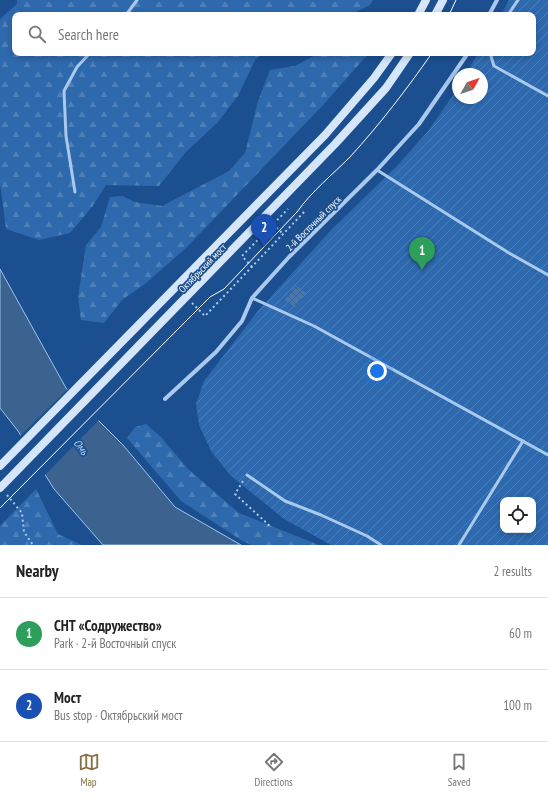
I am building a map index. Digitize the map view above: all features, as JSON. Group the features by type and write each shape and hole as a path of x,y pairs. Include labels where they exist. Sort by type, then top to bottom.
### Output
{"main road":[{"path":"420,12 426,0"},
{"path":"437,12 443,0"},
{"name":"Октябрьский мост","path":"0,466 325,135 374,78 390,56"},
{"name":"Октябрьский мост","path":"2,490 335,144 386,88 408,56"}],"street":[{"path":"491,12 497,0"},
{"name":"2-й Восточный спуск","path":"164,399 216,352 242,321 252,298 289,257 377,170 419,124 466,56"}],"lane":[{"path":"128,12 137,0"},
{"path":"510,12 518,0"},
{"path":"75,192 66,136 64,91 77,67 87,56"},
{"path":"491,56 494,66 548,96"},
{"path":"377,170 548,275"},
{"path":"252,298 314,326 548,455"},
{"path":"459,545 523,441"},
{"path":"247,475 285,501 328,518 367,536 381,545"}],"path":[{"path":"252,267 242,256 288,209"},
{"path":"205,316 306,210"},
{"path":"273,224 283,234"},
{"path":"247,475 234,494 270,526"},
{"path":"2,490 22,513 24,532 33,545"}],"green space":[{"path":"17,0 373,0 370,5 355,12 12,12 12,56 260,56 255,60 238,96 217,123 185,153 159,186 106,185 92,207 70,233 39,240 6,229 0,183 0,19 17,4"},
{"path":"509,0 548,0 548,545 331,545 284,519 230,475 211,451 199,425 196,404 204,381 258,311 332,229 397,166 428,131 452,97 452,104 488,104 488,68 469,68 476,56 536,56 536,12 503,12"},
{"path":"313,56 366,56 323,105 186,248 145,284 122,300 104,323 81,320 78,297 86,245 101,227 110,197 122,196 135,202 162,206 229,171 245,153 258,101 270,70 295,66"},
{"path":"146,424 161,437 188,469 239,513 319,545 251,545 181,501 127,438 135,427"},
{"path":"36,489 58,534 82,545 0,545 0,526"}],"water":[{"name":"Омь","path":"0,269 66,388 123,445 175,507 241,545 103,545 54,489 18,431 0,408"}],"pier":[{"path":"69,388 100,419 44,476 19,437"}],"building":[{"path":"296,285 306,293 295,307 285,300"}],"tram line":[{"path":"450,12 456,0"},
{"path":"0,508 210,297 224,289 316,190 350,157 393,106 430,56"}],"place":[{"name":"Мост","path":"264,247"},
{"name":"СНТ «Содружество»","path":"422,270"}]}
